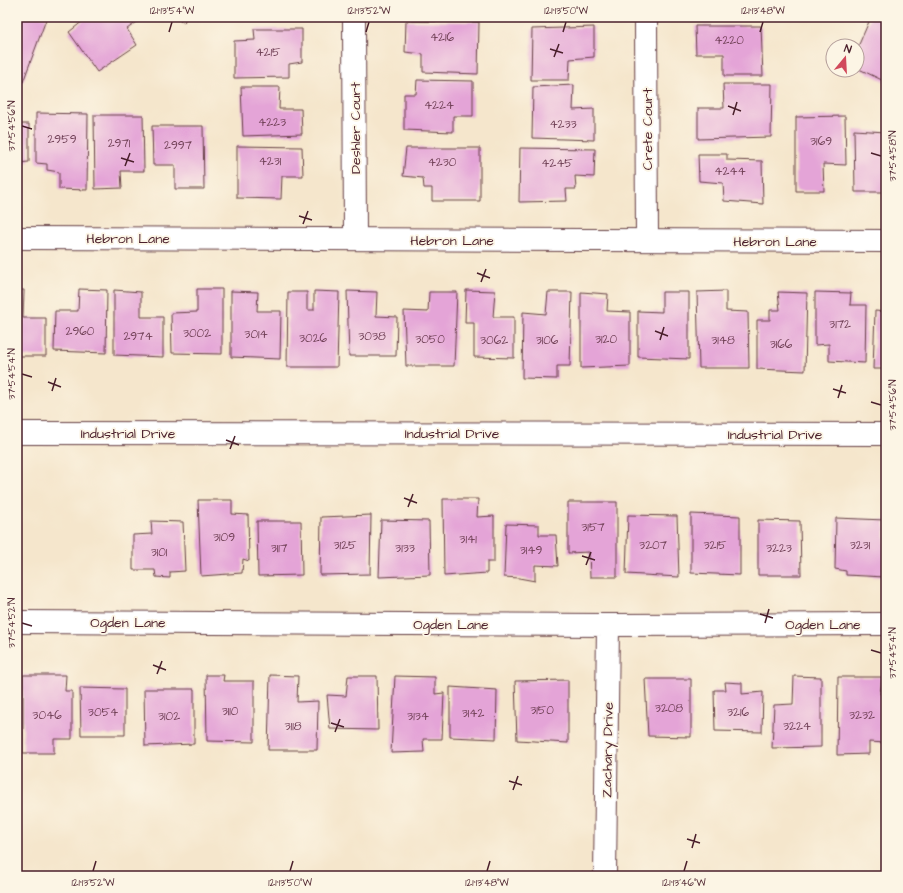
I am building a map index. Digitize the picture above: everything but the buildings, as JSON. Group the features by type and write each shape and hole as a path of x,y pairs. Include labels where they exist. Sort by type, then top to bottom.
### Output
{"street":[{"name":"Deshler Court","path":"354,17 355,239"},
{"name":"Crete Court","path":"646,17 647,240"},
{"name":"Hebron Lane","path":"17,238 886,241"},
{"name":"Industrial Drive","path":"17,433 886,434"},
{"name":"Ogden Lane","path":"17,622 608,625 886,624"},
{"name":"Zachary Drive","path":"605,876 608,625"}]}
